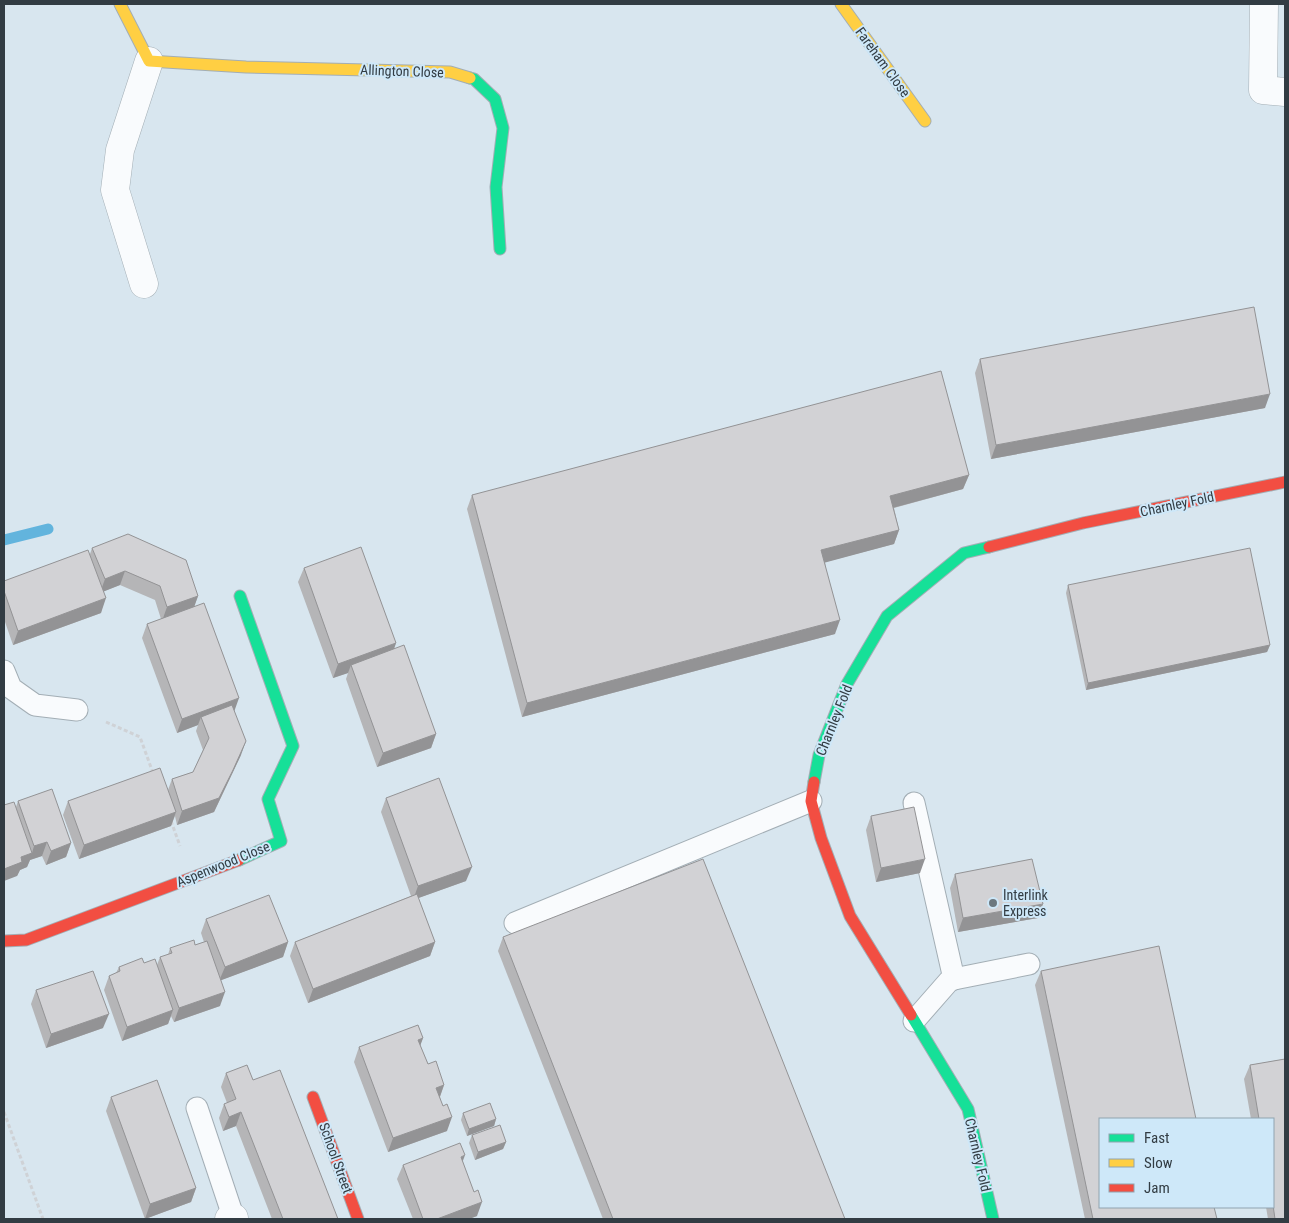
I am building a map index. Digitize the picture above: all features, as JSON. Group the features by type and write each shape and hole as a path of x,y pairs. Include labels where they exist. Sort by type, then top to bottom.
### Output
{"street":[{"path":"120,4 148,61 120,150 115,190 144,284"},
{"name":"Fareham Close","path":"840,4 925,121"},
{"path":"1264,4 1263,90 1285,92"},
{"name":"Allington Close","path":"148,61 246,68 450,72 474,79 495,99 503,128 496,187 500,250"},
{"name":"Charnley Fold","path":"993,1219 968,1109 850,916 821,838 811,800 819,755 847,684 887,616 964,553 1083,523 1285,482"},
{"name":"Aspenwood Close","path":"4,941 26,940 95,915 281,841 268,800 293,746 240,596"},
{"name":"School Street","path":"313,1097 358,1219"}],"lane":[{"path":"4,671 11,688 35,705 77,710"},
{"path":"515,923 811,800"},
{"path":"914,803 954,979"},
{"path":"914,1021 949,981 1029,964"},
{"path":"197,1108 232,1219"}],"path":[{"path":"77,710 140,737 154,774"},
{"path":"171,821 192,876"},
{"path":"4,1112 43,1219"}],"building":[{"path":"1254,307 1270,394 996,445 980,359"},
{"path":"941,371 969,475 890,496 899,530 821,550 840,620 527,703 472,495"},
{"path":"128,534 186,560 198,596 167,607 160,586 125,571 105,579 92,548"},
{"path":"361,547 396,643 338,664 304,568"},
{"path":"1250,548 1270,645 1088,683 1068,585"},
{"path":"88,550 106,598 18,631 4,591 4,581"},
{"path":"204,603 239,698 182,719 147,624"},
{"path":"404,645 436,734 383,753 351,665"},
{"path":"232,705 246,741 233,770 219,798 182,811 172,779 193,772 209,738 201,717"},
{"path":"160,768 176,812 84,845 68,801"},
{"path":"439,778 472,867 418,886 386,798"},
{"path":"52,789 71,843 51,851 47,842 34,846 18,801"},
{"path":"14,802 32,853 21,857 22,862 4,869 4,805"},
{"path":"914,807 925,859 881,868 871,816"},
{"path":"703,859 845,1219 613,1219 503,937"},
{"name":"Interlink Express","path":"1032,859 1043,904 963,918 955,874"},
{"path":"417,894 435,942 313,989 295,942"},
{"path":"269,895 288,942 225,967 206,919"},
{"path":"194,940 195,945 207,941 225,992 179,1008 160,957 172,953 170,948"},
{"path":"1159,946 1196,1118 1099,1118 1099,1208 1214,1208 1217,1219 1093,1219 1041,971"},
{"path":"142,958 144,963 155,959 173,1010 127,1027 109,976 120,971 119,967"},
{"path":"93,971 109,1014 51,1034 36,990"},
{"path":"418,1025 423,1038 418,1040 428,1064 436,1061 444,1085 436,1088 443,1106 447,1104 452,1117 393,1138 359,1047"},
{"path":"1285,1059 1285,1219 1275,1219 1273,1208 1274,1118 1259,1118 1250,1065"},
{"path":"247,1065 253,1080 280,1070 338,1219 283,1219 241,1112 229,1117 224,1104 236,1099 226,1073"},
{"path":"157,1080 196,1188 150,1204 111,1097"},
{"path":"490,1103 496,1119 469,1129 463,1113"},
{"path":"500,1125 506,1142 478,1152 472,1135"},
{"path":"460,1143 465,1155 461,1157 474,1192 478,1190 482,1202 437,1219 423,1219 403,1165"}],"waterway":[{"path":"4,540 48,529"}],"traffic: fast":[{"path":"470,78 474,79 495,99 503,128 496,187 500,249"},
{"path":"814,782 819,755 847,684 887,616 964,553 989,547"},
{"path":"239,860 281,841 268,799 293,746 240,596"},
{"path":"911,1015 968,1109 993,1219"}],"traffic: slow":[{"path":"120,4 149,61 246,67 450,72 470,78"},
{"path":"841,4 925,121"}],"traffic: jam":[{"path":"989,547 1083,523 1285,482"},
{"path":"814,782 811,801 821,838 850,916 911,1015"},
{"path":"4,941 26,940 239,860"},
{"path":"313,1097 358,1219"}],"place":[{"name":"Interlink Express","path":"993,903"}]}
